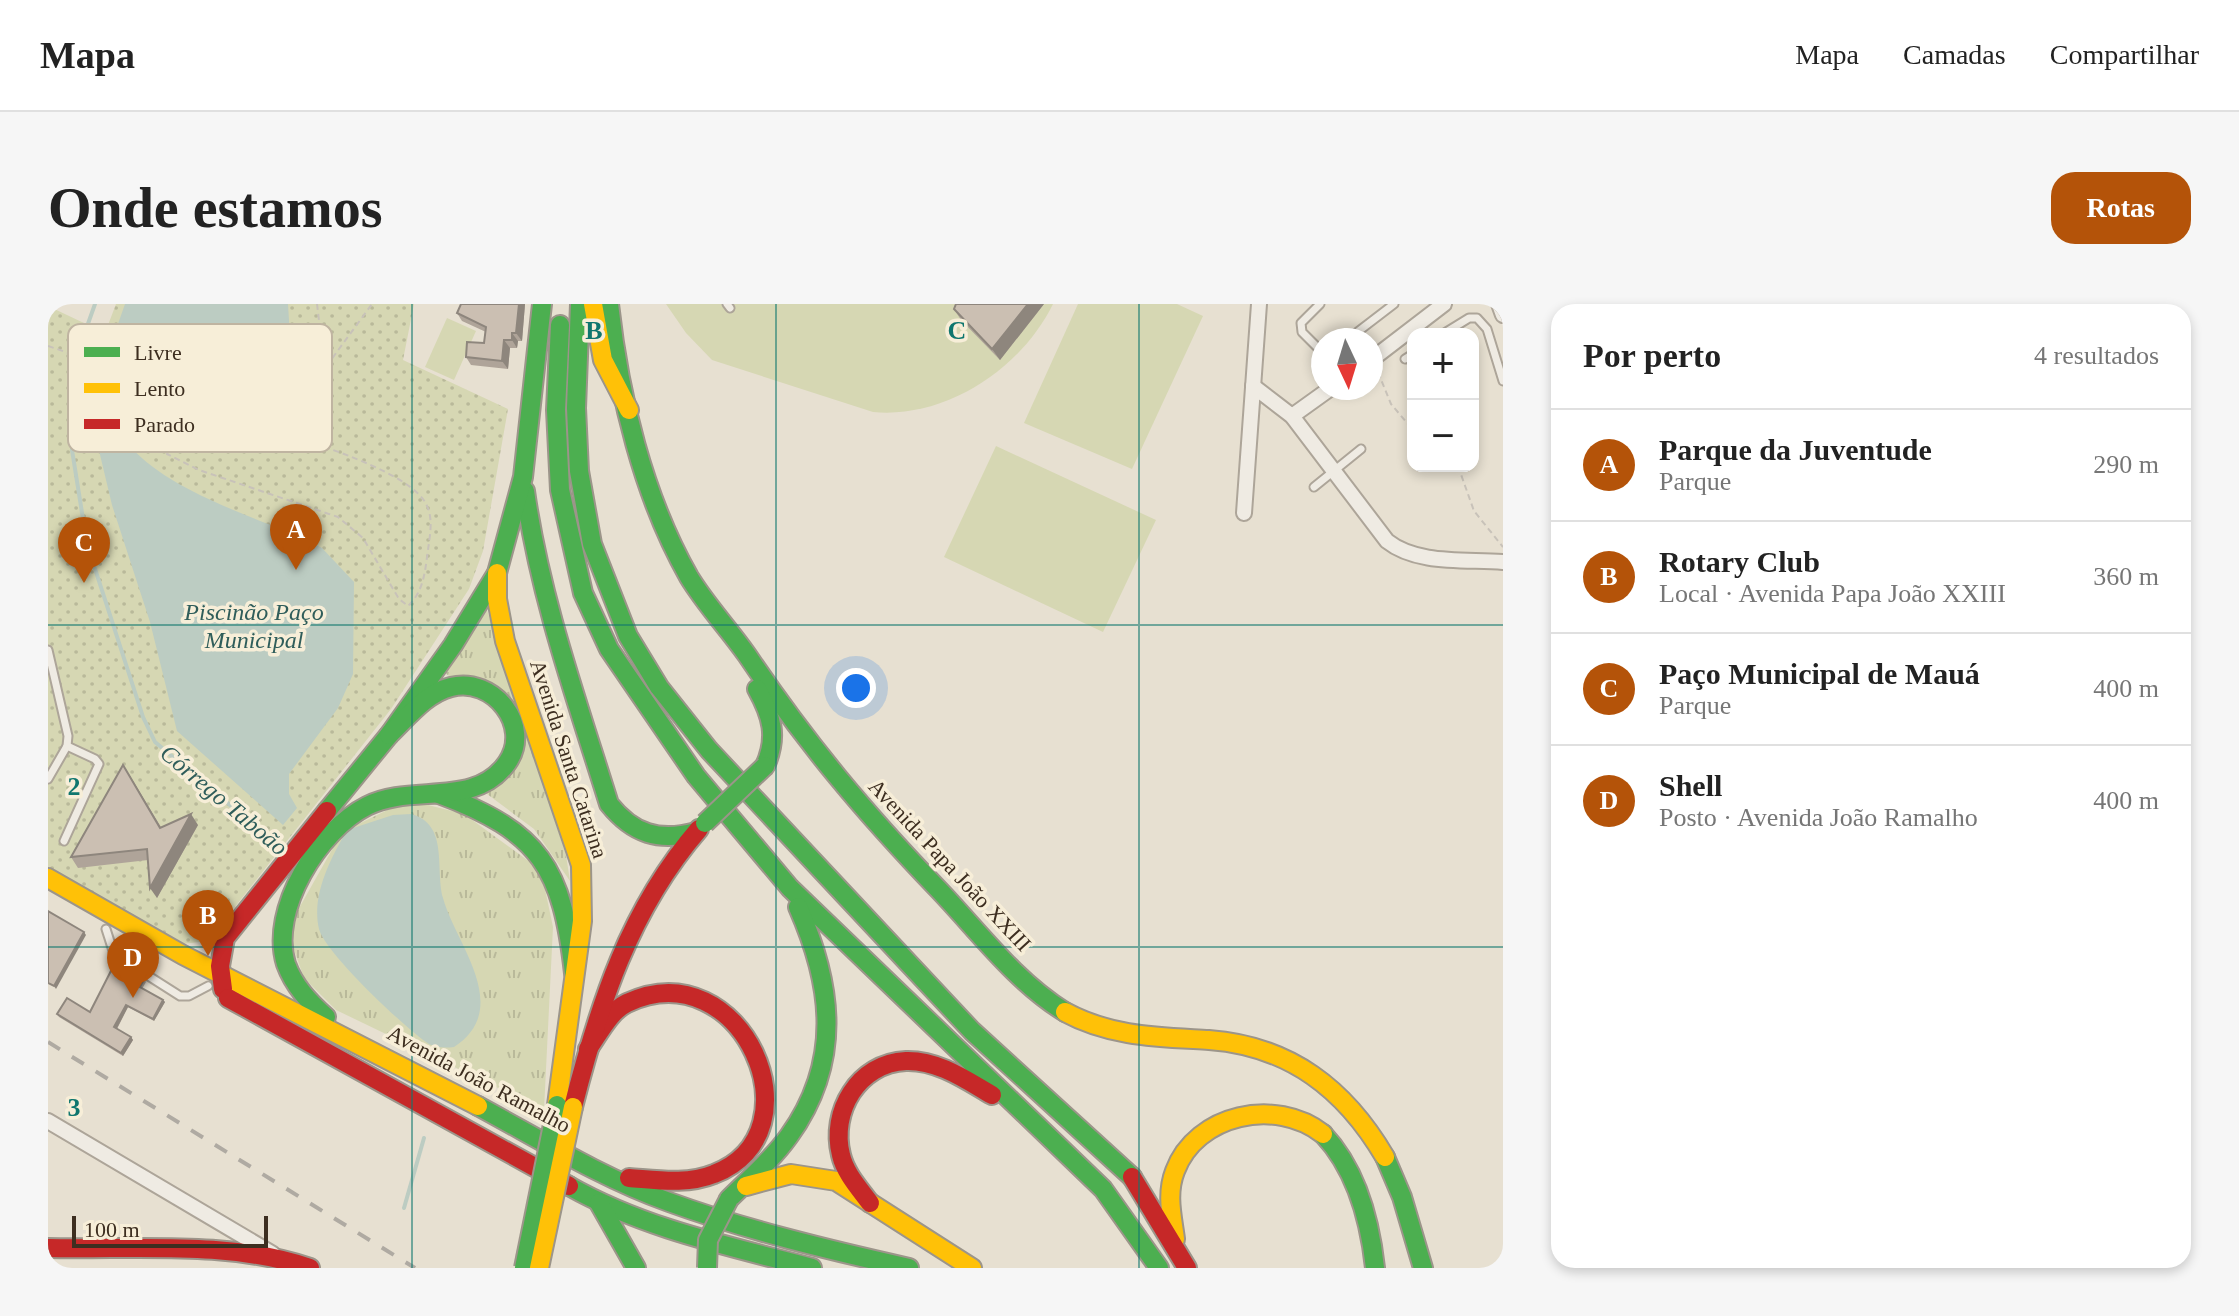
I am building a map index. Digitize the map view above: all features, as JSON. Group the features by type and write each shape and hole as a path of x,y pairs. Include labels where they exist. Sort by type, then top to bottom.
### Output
{"main road":[{"path":"355,1040 320,1013 289,977 282,952 282,929 318,836 453,645 497,573 523,477 542,304"},
{"path":"562,304 556,410 560,490 583,593 609,649 696,776 790,888 1103,1189 1159,1268"},
{"path":"580,304 576,408 579,471 592,544 628,636 659,687 709,750 972,1031 1130,1173 1187,1268"},
{"path":"593,304 610,387 629,410"},
{"name":"Avenida Papa João XXIII","path":"609,304 629,410 661,515 682,560 719,624 735,638 818,757 902,850 1048,1000 1095,1027 1141,1039 1226,1040 1253,1044 1304,1065 1335,1086 1385,1154 1400,1189 1423,1268"},
{"path":"523,477 534,555 609,804 627,825 645,835 670,838 700,828"},
{"name":"Avenida Santa Catarina","path":"497,573 497,599 505,641 581,865 583,907 574,973 565,1106"},
{"path":"524,1268 565,1106 632,923 665,868 700,828 765,766 775,744 772,716 719,624"},
{"path":"389,735 435,694 450,686 481,687 512,716 515,745 496,776 475,787 399,794 368,805 318,836 273,878 225,938 214,980 225,996 599,1203 666,1230 812,1268"},
{"path":"431,792 470,805 500,822 539,853 561,893 574,973"},
{"name":"Avenida João Ramalho","path":"48,878 183,955 214,980"},
{"path":"707,1268 708,1240 735,1193 794,1128 809,1098 826,1039 828,983 821,954 790,888"},
{"name":"Avenida João Ramalho","path":"48,896 106,929 214,980 355,1040 610,1177 669,1202 842,1253 909,1268"},
{"path":"183,955 225,938"},
{"path":"588,1049 627,1003 643,996 683,992 712,1002 730,1016 746,1033 763,1072 763,1116 752,1141 726,1169 702,1178 679,1181 610,1177"},
{"path":"870,1203 841,1156 838,1127 840,1111 850,1089 881,1067 904,1061 926,1062 1026,1113"},
{"path":"539,1268 565,1106"},
{"path":"1177,1248 1170,1190 1178,1163 1191,1142 1209,1127 1235,1117 1281,1115 1301,1120 1333,1144 1346,1166 1370,1232 1375,1268"},
{"path":"735,1193 776,1175 807,1173 836,1181 972,1268"},
{"path":"599,1203 636,1268"},
{"path":"48,1248 237,1252 281,1258 310,1268"}],"street":[{"path":"1244,513 1259,304"},
{"path":"1383,350 1444,304"},
{"path":"1499,304 1503,315"},
{"path":"1253,386 1292,416 1387,541 1400,552 1503,562"},
{"path":"1292,416 1314,400"},
{"path":"48,1121 281,1258"}],"lane":[{"path":"1311,344 1302,332 1301,323 1320,304"},
{"path":"1363,328 1394,304"},
{"path":"1453,328 1469,318 1477,318 1487,329 1503,381"},
{"path":"1314,487 1361,449"},
{"path":"48,650 66,722 67,746 48,779"},
{"path":"64,841 99,764 67,746"}],"path":[{"path":"317,304 319,324"},
{"path":"332,358 372,304"},
{"path":"48,346 68,352"},
{"path":"1383,389 1407,422"},
{"path":"168,452 199,470 338,517 363,538 399,599 408,606 416,598 426,572 432,525 426,503 412,487 387,472 332,451"},
{"path":"1460,472 1474,511 1503,548"}],"green space":[{"path":"116,304 414,304 403,360 508,409 483,551 469,589 391,709 208,941 182,944 48,867 48,306 86,324 68,324 68,452 332,452 332,324 108,324"},
{"path":"666,304 1053,304 1022,349 978,385 954,398 927,407 900,412 873,412 712,360 686,333"},
{"path":"1078,304 1177,304 1203,316 1132,469 1024,423"},
{"path":"447,318 476,331 454,380 425,367"},
{"path":"996,446 1156,520 1103,632 944,557"},
{"path":"486,607 566,855 570,881 534,829 483,791 521,728 445,673"},
{"path":"408,800 464,814 541,870 553,927 544,1110 336,1010 304,978 294,950 294,917 342,832"}],"water":[{"name":"Piscinão Paço Municipal","path":"125,304 288,304 289,324 118,324"},
{"name":"Piscinão Paço Municipal","path":"99,452 136,452 173,480 208,499 322,548 354,582 353,674 338,708 289,774 289,794 297,808 283,825 177,731 150,622 112,505"},
{"path":"411,814 423,819 436,837 443,898 476,975 480,995 479,1014 471,1031 454,1047 432,1045 403,1024 351,972 319,929 320,890 347,830 393,815"}],"building":[{"path":"461,304 519,304 516,333 512,333 512,340 504,340 502,361 466,357 467,342 484,343 486,327 457,313"},
{"path":"956,304 1028,304 992,349 954,309"},
{"path":"123,765 160,828 191,814 150,888 147,849 71,857"},
{"path":"48,911 84,932 54,986 48,983"},
{"path":"116,961 144,979 140,987 163,1000 153,1019 126,1005 114,1027 131,1037 121,1053 57,1014 67,998 90,1012"}],"waterway":[{"name":"Córrego Taboão","path":"88,324 95,304"},
{"name":"Córrego Taboão","path":"72,452 87,544 143,717 155,742 286,852"},
{"name":"Córrego Taboão","path":"404,1208 424,1138"}],"railway":[{"path":"48,1042 415,1268"}],"traffic: fast":[{"path":"327,811 389,735 453,645 497,573 523,477 542,304"},
{"path":"580,304 576,408 579,471 592,544 628,636 659,687 709,750 972,1031 1132,1177"},
{"path":"609,304 619,374 636,445 658,513 689,577 814,748 861,805 998,955 1030,986 1065,1012"},
{"path":"560,325 556,410 560,490 583,593 609,649 696,776 790,888 1103,1189 1159,1268"},
{"path":"525,491 550,610 609,804 637,829 648,833 670,836 696,832"},
{"path":"326,1017 293,979 286,964 283,943 285,920 292,897 316,852 349,817 367,806 384,799 460,791 494,777 507,763 514,749 515,734 512,720 494,696 467,686 451,687 433,695 389,735"},
{"path":"757,689 772,727 765,766"},
{"path":"705,823 765,766"},
{"path":"439,794 501,823 540,858 553,880 562,906 574,973"},
{"path":"729,1199 789,1136 818,1080 824,1052 825,995 810,936 798,907"},
{"path":"524,1268 557,1105"},
{"path":"478,1106 596,1170 669,1202 788,1239 909,1268"},
{"path":"1323,1134 1344,1163 1360,1196 1375,1268"},
{"path":"1385,1157 1402,1197 1423,1268"},
{"path":"569,1186 657,1225 812,1268"},
{"path":"707,1268 708,1240 729,1199"},
{"path":"599,1203 636,1268"}],"traffic: slow":[{"path":"593,304 603,360 629,410"},
{"path":"497,573 497,599 505,641 581,865 582,921 557,1105"},
{"path":"48,878 183,955 478,1106"},
{"path":"1065,1012 1118,1031 1238,1044 1290,1062 1333,1092 1352,1111 1385,1157"},
{"path":"539,1268 573,1107"},
{"path":"1175,1239 1170,1205 1172,1180 1185,1152 1200,1136 1219,1124 1261,1114 1283,1116 1323,1134"},
{"path":"746,1186 791,1174 836,1181 972,1268"}],"traffic: jam":[{"path":"223,989 220,966 225,938 327,811"},
{"path":"573,1107 606,996 635,926 653,892 699,829"},
{"path":"588,1049 610,1017 621,1007 668,993 704,1001 734,1023 754,1053 764,1088 762,1122 746,1153 714,1174 693,1180 629,1178"},
{"path":"228,998 569,1186"},
{"path":"870,1203 846,1168 839,1139 844,1107 861,1080 889,1064 918,1062 951,1072 992,1095"},
{"path":"1132,1177 1187,1268"},
{"path":"48,1248 214,1250 247,1253 310,1268"}],"place":[{"name":"Parque da Juventude","path":"296,570"},
{"name":"Paço Municipal de Mauá","path":"84,583"},
{"name":"Rotary Club","path":"208,956"},
{"name":"Shell","path":"133,998"}]}
